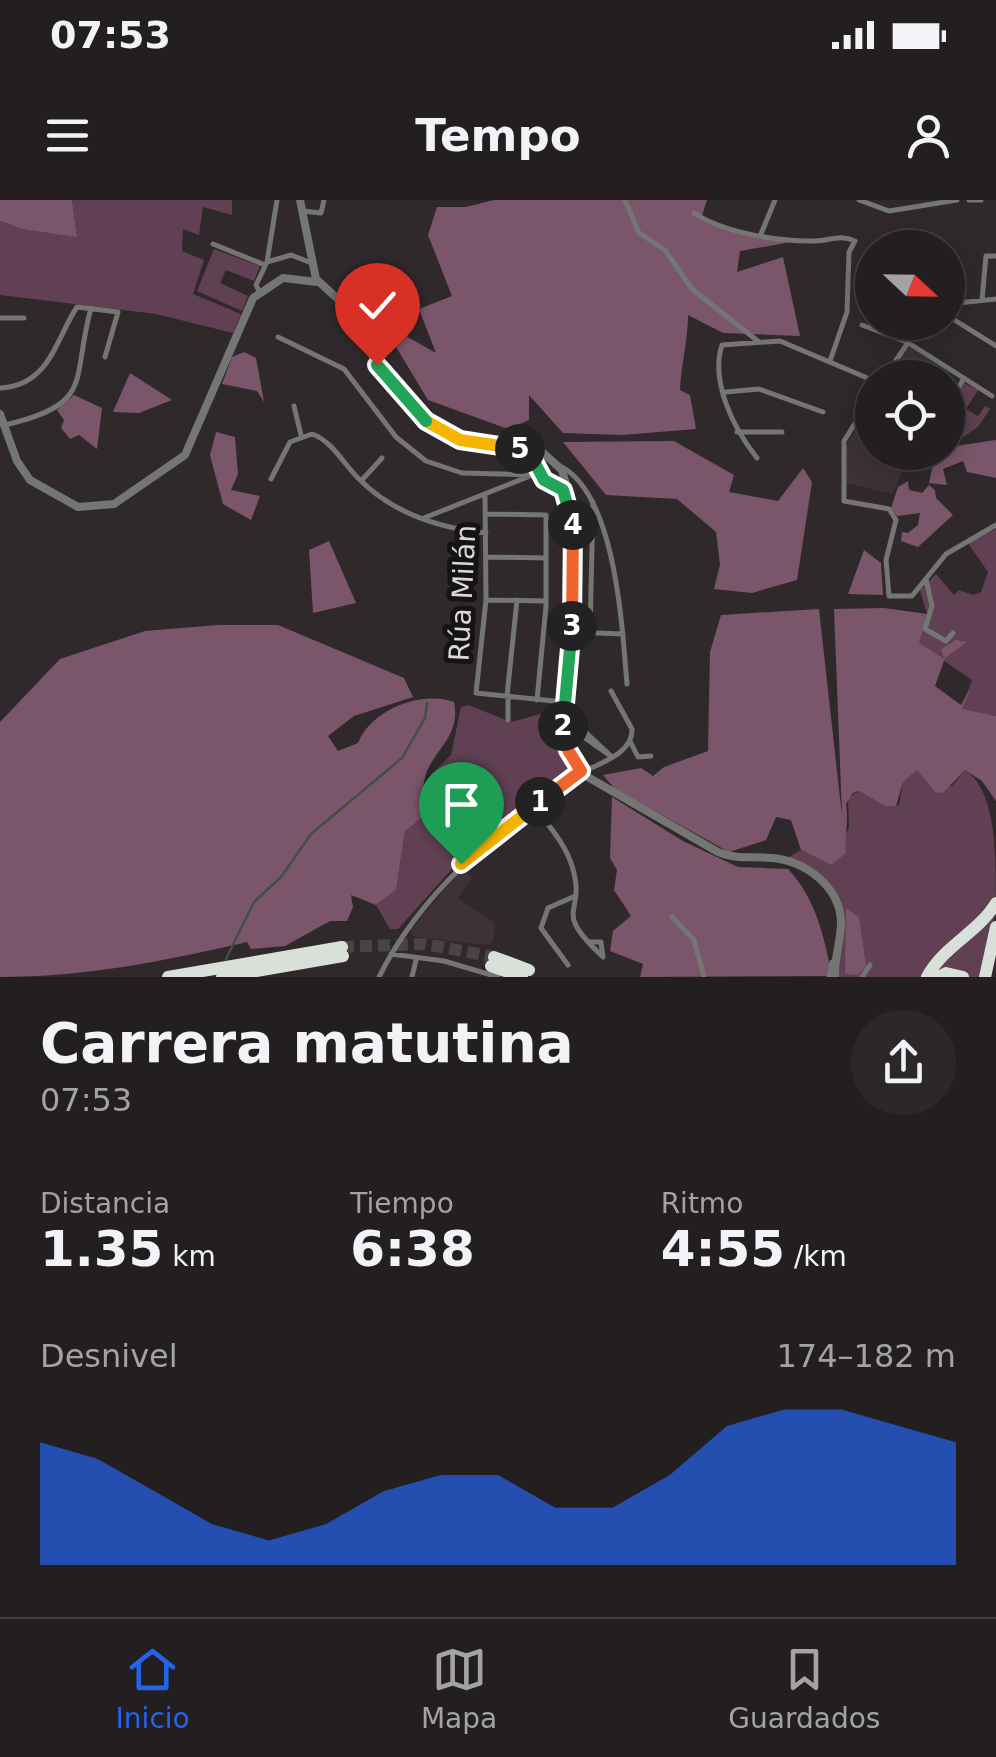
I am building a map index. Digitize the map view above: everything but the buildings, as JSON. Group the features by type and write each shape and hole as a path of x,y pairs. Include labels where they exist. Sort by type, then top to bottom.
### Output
{"highway":[{"path":"928,977 942,956 975,930 996,904"},
{"path":"987,977 996,927"},
{"path":"987,977 996,950"},
{"path":"168,977 337,952"},
{"path":"494,967 525,974"},
{"path":"938,977 946,973 963,977"}],"street":[{"path":"259,291 256,285 266,264 277,200"},
{"path":"300,200 315,277"},
{"path":"302,211 321,213 324,200"},
{"path":"625,200 639,233 660,244 692,289 759,342"},
{"path":"761,234 775,200"},
{"path":"858,200 889,211 956,200"},
{"path":"970,201 981,200"},
{"path":"694,212 708,222 761,234 817,241 845,236 854,241 847,312 830,361"},
{"path":"213,244 266,264 291,255 351,311 377,365 424,420 460,440 547,455 584,483 611,566 628,684"},
{"path":"982,300 986,256 996,256"},
{"path":"91,308 78,383 63,401 42,414 2,418 16,461 36,485 78,507 114,504 185,455 249,305 259,291 283,278 315,277"},
{"path":"965,302 996,300"},
{"path":"0,388 15,386 51,360 76,306 118,312 106,357"},
{"path":"0,318 24,318"},
{"path":"965,327 996,346"},
{"path":"278,337 344,368 396,437 426,461 462,473 537,474 556,485 572,511"},
{"path":"902,340 936,360"},
{"path":"757,458 737,432 724,392 720,348 780,341 855,372"},
{"path":"896,360 907,342"},
{"path":"965,379 992,396"},
{"path":"724,392 759,389 792,397 823,412"},
{"path":"294,406 301,435"},
{"path":"855,424 844,442 844,501 889,510 896,520 886,560 888,596 912,596 946,554 996,525"},
{"path":"737,432 782,432"},
{"path":"271,479 290,442 301,435 321,437 382,498 437,525 486,533"},
{"path":"510,446 530,454 537,474"},
{"path":"534,460 547,455"},
{"path":"361,481 382,458"},
{"path":"556,485 565,472"},
{"path":"565,472 572,511 572,632 564,740 581,771 728,856 774,858 813,874 832,892 839,908 832,977"},
{"path":"421,518 537,474"},
{"path":"508,475 524,480"},
{"path":"508,475 514,483"},
{"name":"Rúa Milán","path":"486,494 486,600 476,693 507,696"},
{"path":"590,634 593,502"},
{"path":"486,514 546,515 546,600 537,700"},
{"path":"434,515 432,522 437,525"},
{"path":"486,557 546,558"},
{"path":"926,578 932,606 925,628 946,641 953,633"},
{"path":"486,600 546,600"},
{"path":"508,720 516,600"},
{"path":"572,632 622,634"},
{"path":"611,691 632,730 630,741 638,757 651,756"},
{"path":"507,696 564,702"},
{"path":"582,728 607,751 612,756 585,738 582,728"},
{"path":"378,977 391,954 461,864 581,771 599,768 630,741"},
{"path":"534,806 569,856 574,871 572,920 588,942"},
{"path":"568,965 541,928 548,908 573,897"},
{"path":"672,917 694,940 704,977"},
{"path":"391,954 494,967"},
{"path":"412,977 416,960"},
{"path":"862,977 870,965"}],"shaded area":[{"path":"0,200 72,200 77,237 22,229 0,221"},
{"path":"72,200 232,200 232,215 203,207 199,235 183,229 182,251 204,260 193,294 241,314 233,333 156,314 0,295 0,221 22,229 77,236"},
{"path":"494,200 707,200 701,219 786,243 740,251 737,272 783,257 800,336 723,333 688,315 680,390 690,395 696,429 622,435 563,433 529,395 529,420 508,429 428,400 381,322 436,353 419,309 452,296 428,235 437,207 466,207"},
{"path":"214,249 260,266 254,281 226,270 220,283 248,296 242,311 197,291"},
{"path":"908,346 930,360 899,360"},
{"path":"244,352 256,358 264,402 257,391 222,384 232,357"},
{"path":"130,373 172,400 139,413 113,412"},
{"path":"965,384 978,390 966,409 978,416 985,406 990,409 978,427 965,436"},
{"path":"74,395 102,408 97,449 79,435 70,439 61,428 64,420 57,410"},
{"path":"855,431 855,470 904,470 892,494 846,483 845,448"},
{"path":"216,432 235,437 238,474 231,490 260,496 251,520 223,504 210,455"},
{"path":"996,440 996,478 967,472 965,445"},
{"path":"674,441 734,475 729,492 778,501 803,468 812,482 797,580 752,593 714,589 720,565 716,532 677,499 606,495 563,442"},
{"path":"932,470 943,470 947,485 929,483"},
{"path":"908,481 909,490 922,493 929,485 953,515 918,547 901,541 902,532 908,533 918,525 920,513 897,516 891,508 898,487"},
{"path":"996,529 996,716 961,710 972,680 918,643 927,614 920,590 936,574 954,595 959,590 973,595 981,592 988,572 968,543"},
{"path":"329,541 356,603 313,613 309,550"},
{"path":"864,550 881,563 883,595 848,594"},
{"path":"884,608 927,614 919,643 944,659 941,649 956,640 967,642 945,658 935,686 961,705 970,689 962,709 996,716 996,801 982,781 965,770 943,793 935,792 917,770 903,782 896,806 885,806 859,791 853,793 846,804 846,853 831,865 801,850 791,820 776,817 766,840 729,852 615,789 603,775 641,768 653,776 664,767 708,751 710,652 721,615 819,609 842,816 834,609"},
{"path":"278,625 404,678 413,697 354,716 328,736 338,751 358,743 374,721 398,706 427,699 454,702 454,725 425,777 421,818 405,831 396,890 376,905 351,895 353,907 347,921 330,921 285,946 251,949 247,942 124,967 0,977 0,722 60,659 145,631"},
{"path":"468,705 511,722 559,709 559,743 575,772 468,851 398,929 390,929 376,905 396,890 405,831 426,809 431,774 451,755 461,707"},
{"path":"917,770 929,784 952,786 965,770 975,779 992,825 996,896 924,977 839,977 837,896 787,858 801,850 831,865 849,827 848,798 859,791 885,806 899,805 903,782"},
{"path":"612,797 683,841 738,867 788,869 812,905 832,976 640,977 643,964 610,951 613,931 631,916 614,890 617,870 610,858"},
{"path":"462,869 472,878 458,898 495,923 493,942 486,945 412,936 411,930"},
{"path":"846,908 859,917 866,966 858,975 845,974"},
{"path":"996,909 982,977 934,977 936,967"}],"waterway":[{"path":"226,959 254,902 281,877 311,834 402,758 425,718 427,703"}],"tunnel":[{"path":"342,947 425,944 494,957"}],"route":[{"path":"377,365 417,413 440,432 470,443 510,446 530,454 537,472 563,490 572,511 574,605 563,718 564,740 581,771 461,864"}]}
